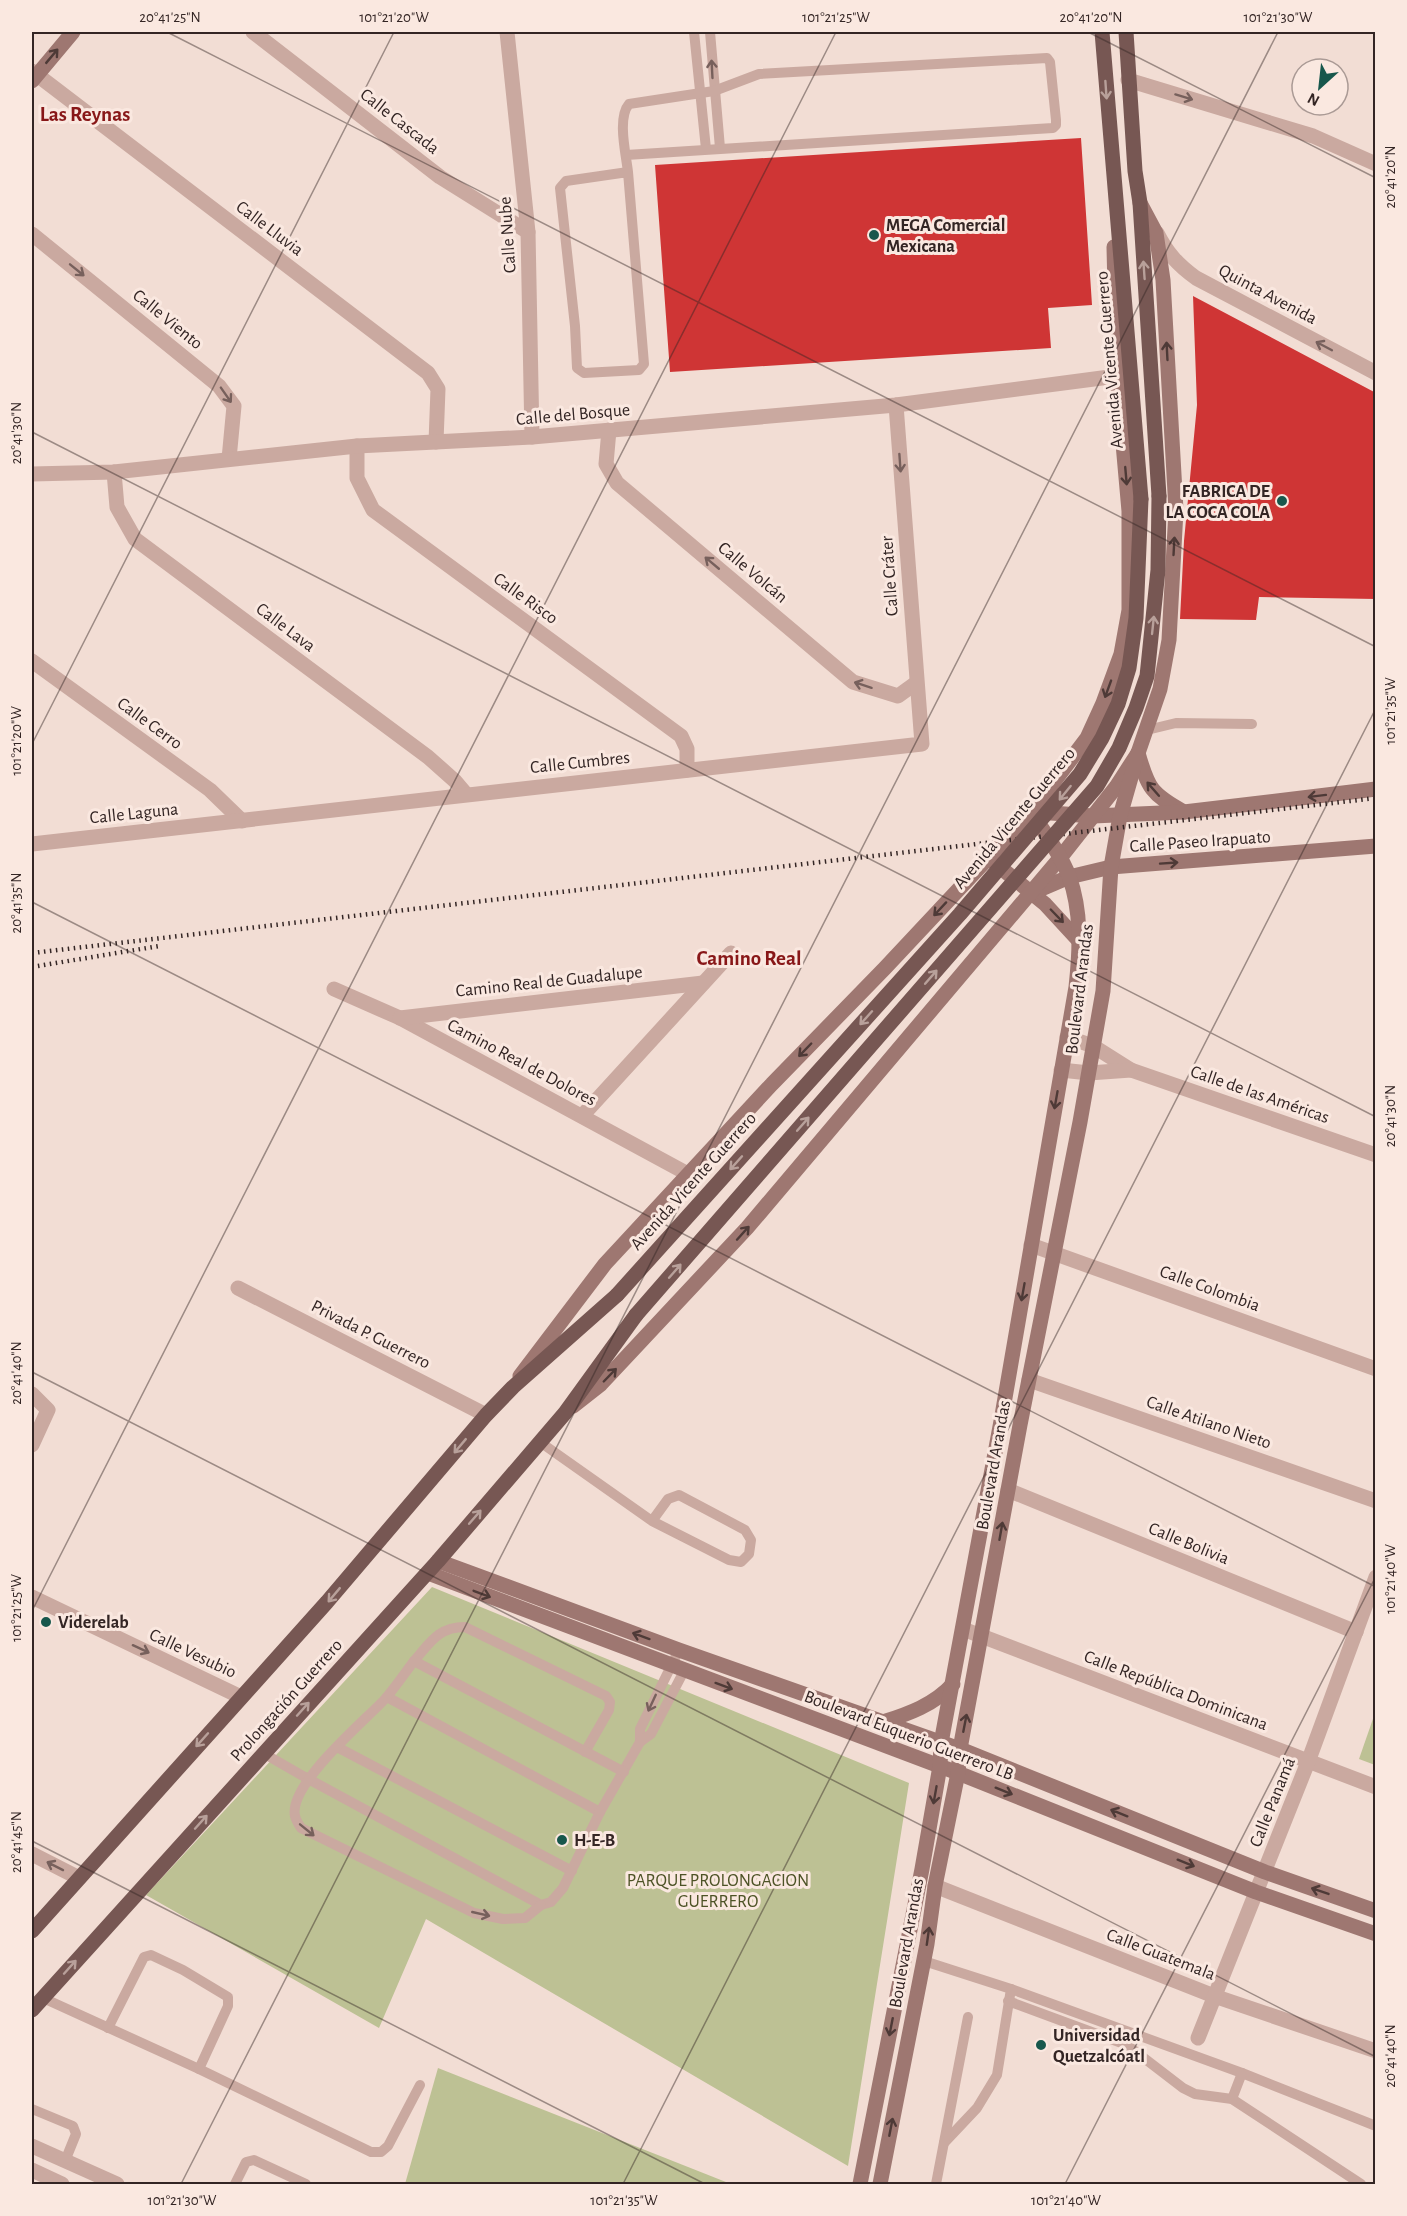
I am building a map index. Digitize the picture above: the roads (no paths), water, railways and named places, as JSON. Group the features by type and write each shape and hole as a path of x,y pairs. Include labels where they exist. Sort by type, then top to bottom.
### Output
{"main road":[{"path":"33,76 73,32"},
{"name":"Avenida Vicente Guerrero","path":"513,1387 616,1295 960,914 1080,774 1102,738 1118,704 1129,668 1136,618 1141,500 1102,32"},
{"path":"565,1413 636,1315 1097,786 1119,748 1136,708 1147,676 1158,570 1159,496 1140,203 1135,171 1126,32"},
{"path":"513,1387 567,1311 605,1264 1031,812 1081,746 1103,704 1121,654 1129,610 1129,511 1114,321 1113,184"},
{"path":"565,1413 601,1384 747,1228 1060,858 1094,816 1138,753 1160,689 1168,640 1176,510 1163,280 1156,232 1140,203"},
{"path":"1081,746 1095,766 1109,772 1125,773"},
{"path":"1138,753 1146,781 1153,792 1184,813"},
{"name":"Boulevard Arandas","path":"880,2184 924,1960 935,1886 958,1773 960,1749 1008,1490 1089,1073 1103,991 1111,867 1120,816 1138,753"},
{"name":"Calle Paseo Irapuato","path":"1031,812 1094,816 1184,813 1376,789"},
{"name":"Boulevard Arandas","path":"860,2184 922,1869 940,1766 941,1743 1076,987 1080,942 1076,906 1069,877 1060,858 1031,812"},
{"name":"Calle Paseo Irapuato","path":"1031,893 1069,877 1111,867 1376,846"},
{"path":"989,858 1057,916 1080,942"},
{"name":"Prolongación Guerrero","path":"32,1931 327,1602 486,1415 513,1387"},
{"name":"Prolongación Guerrero","path":"32,2010 433,1567 565,1413"},
{"name":"Boulevard Euquerio Guerrero LB","path":"433,1567 679,1650 960,1749 1265,1872 1376,1911"},
{"name":"Boulevard Euquerio Guerrero LB","path":"433,1567 677,1668 940,1766 1257,1892 1376,1934"},
{"path":"883,1722 919,1709 944,1694 952,1684"}],"street":[{"name":"Calle Cascada","path":"254,32 440,177 528,232"},
{"name":"Calle Nube","path":"507,32 528,232 532,437"},
{"name":"Calle Lluvia","path":"33,76 428,372 438,389 436,442"},
{"path":"1128,80 1312,136 1376,164"},
{"name":"Quinta Avenida","path":"1156,232 1167,252 1179,266 1196,278 1376,374"},
{"name":"Calle Viento","path":"32,234 219,386 234,406 229,459"},
{"name":"Calle del Bosque","path":"35,470 114,472 357,446 532,437 896,405 1117,376"},
{"name":"Calle Cráter","path":"896,405 922,744"},
{"name":"Calle Volcán","path":"609,430 606,464 618,483 853,681 898,696 916,684"},
{"name":"Calle Risco","path":"357,446 357,477 373,510 681,736 687,749 687,770"},
{"name":"Calle Lava","path":"114,472 117,507 135,538 428,757 466,794"},
{"name":"Calle Cerro","path":"32,662 210,790 242,821"},
{"name":"Calle Cumbres","path":"242,821 922,744"},
{"name":"Calle Laguna","path":"32,844 242,821"},
{"path":"582,1116 731,953"},
{"name":"Camino Real de Guadalupe","path":"400,1018 703,983"},
{"name":"Camino Real de Dolores","path":"334,989 400,1018 688,1174"},
{"name":"Calle de las Américas","path":"1067,1037 1093,1046 1131,1070 1376,1155"},
{"name":"Calle de las Américas","path":"1061,1070 1089,1073 1131,1070"},
{"name":"Calle Colombia","path":"1031,1245 1376,1369"},
{"name":"Privada P. Guerrero","path":"238,1288 486,1415"},
{"name":"Calle Atilano Nieto","path":"1029,1380 1376,1501"},
{"path":"32,1394 48,1410 32,1445"},
{"name":"Calle Bolivia","path":"1008,1490 1356,1632"},
{"name":"Calle Panamá","path":"1198,2038 1308,1762 1376,1577"},
{"name":"Calle Vesubio","path":"32,1597 241,1697"},
{"name":"Calle República Dominicana","path":"963,1629 1376,1787"},
{"path":"32,1854 79,1878"},
{"name":"Calle Guatemala","path":"935,1886 1214,1996 1376,2051"},
{"path":"32,2146 117,2184"},
{"path":"32,2170 62,2184"}],"lane":[{"path":"694,32 706,149"},
{"path":"710,32 720,148"},
{"path":"626,155 1053,128 1056,120 1050,62 1047,58 759,75 714,91 628,104 622,114 626,155 628,172 644,364 639,370 584,373 577,368 575,326 560,188 566,182 628,172"},
{"path":"1147,730 1176,723 1252,724"},
{"path":"540,1442 652,1521 729,1560 741,1562 749,1554 751,1540 745,1530 679,1495 668,1499 652,1521"},
{"path":"585,1752 609,1710 610,1702 606,1696 465,1627 452,1627 438,1634 387,1697 308,1779 297,1800 295,1814 301,1828 318,1838 474,1913 503,1919 525,1918 541,1905 551,1902 563,1888 600,1812 640,1742 640,1729 677,1668 679,1650"},
{"path":"414,1661 624,1772"},
{"path":"387,1697 600,1812"},
{"path":"337,1747 572,1871"},
{"path":"263,1753 541,1905"},
{"path":"108,2028 144,1957 151,1955 183,1970 228,1997 228,2006 200,2069"},
{"path":"924,1960 1011,1989 1242,2073 1376,2126"},
{"path":"944,2144 976,2108 997,2075 1011,1989"},
{"path":"43,1998 200,2069 370,2152 381,2152 388,2146 420,2085"},
{"path":"1008,2001 1127,2045 1183,2088 1195,2094 1232,2099 1361,2184"},
{"path":"936,2184 968,2017"},
{"path":"1232,2099 1242,2073"},
{"path":"32,2109 73,2126 76,2134 65,2161"},
{"path":"235,2184 246,2162 254,2160 306,2184"}],"railway":[{"path":"32,953 1376,798"},
{"path":"32,967 159,946"}],"place":[{"name":"MEGA Comercial Mexicana","path":"874,235"},
{"name":"FABRICA DE LA COCA COLA","path":"1282,501"},
{"name":"Viderelab","path":"46,1622"},
{"name":"H-E-B","path":"562,1840"},
{"name":"Universidad Quetzalcóatl","path":"1041,2045"}],"district":[{"name":"Las Reynas","path":"85,114"},
{"name":"Camino Real","path":"749,958"}],"park label":[{"name":"PARQUE PROLONGACION GUERRERO","path":"718,1890"}]}
